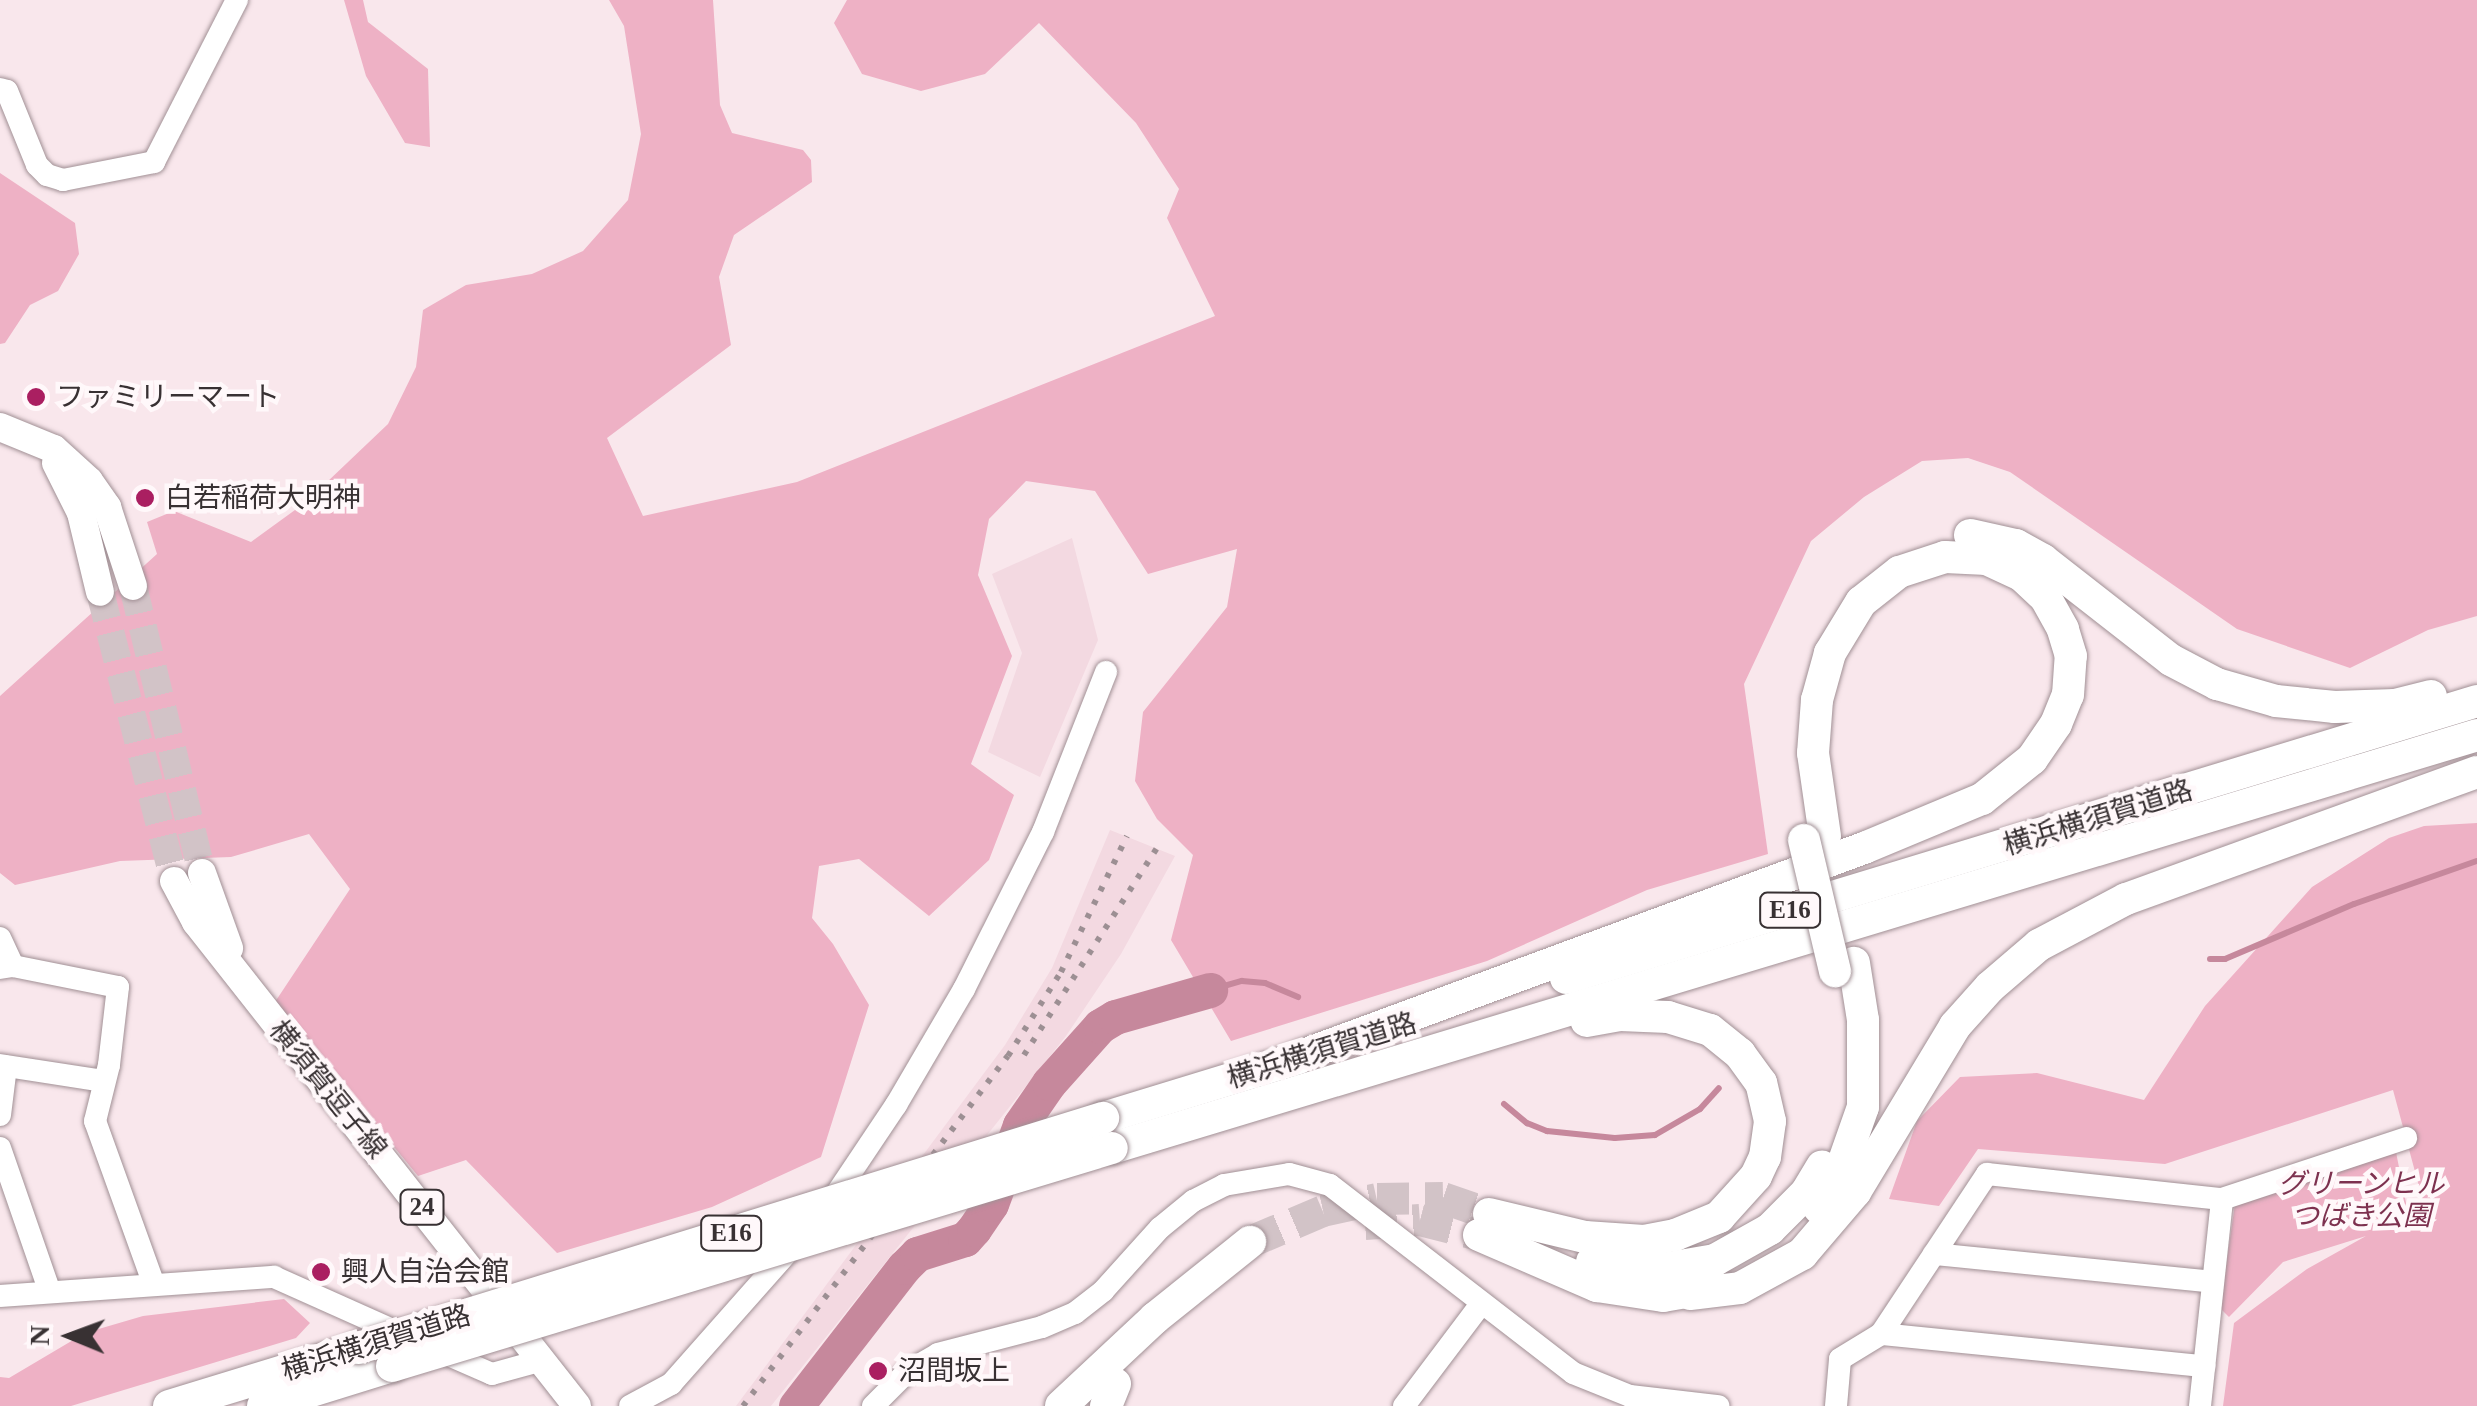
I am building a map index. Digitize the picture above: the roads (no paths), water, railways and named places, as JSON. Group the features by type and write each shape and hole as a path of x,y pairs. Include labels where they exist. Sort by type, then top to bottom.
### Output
{"highway":[{"path":"1690,1294 1739,1275 1779,1251 1812,1218 1839,1176 1858,1126 1864,1087 1863,1020 1844,967 1793,740 1806,657 1832,606 1854,580 1903,547 1930,538 1976,534 2016,545 2070,578 2171,660 2236,690 2306,705 2368,706 2395,705 2477,683"},
{"path":"1279,1064 1864,848 1991,793 2046,741 2068,695 2071,656 2063,629 2046,598 2030,582 1996,561 1945,557 1899,572 1860,602 1835,643 1817,700 1814,838"},
{"name":"横浜横須賀道路","path":"263,1406 1107,1133 1279,1064 2477,701"},
{"name":"横浜横須賀道路","path":"169,1406 2477,736"},
{"path":"1107,1133 1552,1026 1620,1015 1668,1017 1710,1030 1740,1054 1761,1083 1770,1121 1765,1157 1746,1191 1718,1217 1676,1235 1644,1241 1585,1237 1522,1224 1484,1224 1597,1286 1642,1295 1740,1288 1802,1254 1855,1192 1954,1026 1990,987 2039,945 2126,899 2477,772"},
{"path":"1522,1224 1550,1244 1596,1264 1651,1271 1715,1260 1770,1229 1806,1193 1837,1127 1844,967"},
{"path":"1258,1249 1212,1296 1080,1402 1155,1318 1258,1249"}],"main road":[{"path":"0,428 35,440 71,462 106,507 133,586"},
{"path":"35,440 70,485 100,592"},
{"name":"横須賀逗子線","path":"202,873 226,940 264,1010"},
{"name":"横須賀逗子線","path":"174,881 196,922 577,1406"}],"street":[{"path":"0,89 7,92 37,165 47,175 63,180 154,162 237,0"},
{"path":"630,1406 681,1373 848,1180 964,990 1044,832 1106,672"},
{"path":"0,938 6,967 118,987 110,1065 94,1121 154,1286"},
{"path":"0,1115 3,1066 103,1081"},
{"path":"1836,1406 1840,1360 1881,1334 1987,1174 2222,1198 2406,1138"},
{"path":"0,1148 50,1292"},
{"path":"873,1406 908,1372 938,1354 1042,1327 1075,1313 1103,1291 1176,1213 1224,1185 1261,1176 1304,1176 1330,1185 1543,1353 1601,1387 1630,1396 1718,1406"},
{"path":"2200,1406 2222,1198"},
{"path":"1934,1254 2213,1282"},
{"path":"0,1296 274,1277 492,1374 511,1372 542,1360"},
{"path":"1416,1402 1481,1304"},
{"path":"1881,1334 2204,1366"}],"waterway":[{"path":"2210,959 2225,959 2354,904 2477,861"},
{"path":"1210,990 1242,981 1265,983 1298,997"},
{"path":"796,1406 917,1254 965,1239 974,1229 991,1204 1020,1125 1049,1083 1100,1026 1115,1017 1210,990"},
{"path":"1504,1104 1527,1123 1547,1131 1615,1138 1655,1135 1700,1109 1719,1088"}],"tunnel":[{"path":"133,586 202,873"},
{"path":"100,592 174,881"},
{"path":"1250,1242 1323,1211 1377,1199 1443,1198 1489,1214"},
{"path":"1365,1224 1420,1220 1479,1235"}],"railway":[{"path":"743,1406 1008,1056 1061,972 1127,836"},
{"path":"1024,1055 1156,849"}],"place":[{"name":"ファミリーマート","path":"36,397"},
{"name":"白若稲荷大明神","path":"145,498"},
{"name":"興人自治会館","path":"321,1272"},
{"name":"沼間坂上","path":"878,1371"}],"park label":[{"name":"グリーンヒル つばき公園","path":"2361,1200"}]}
